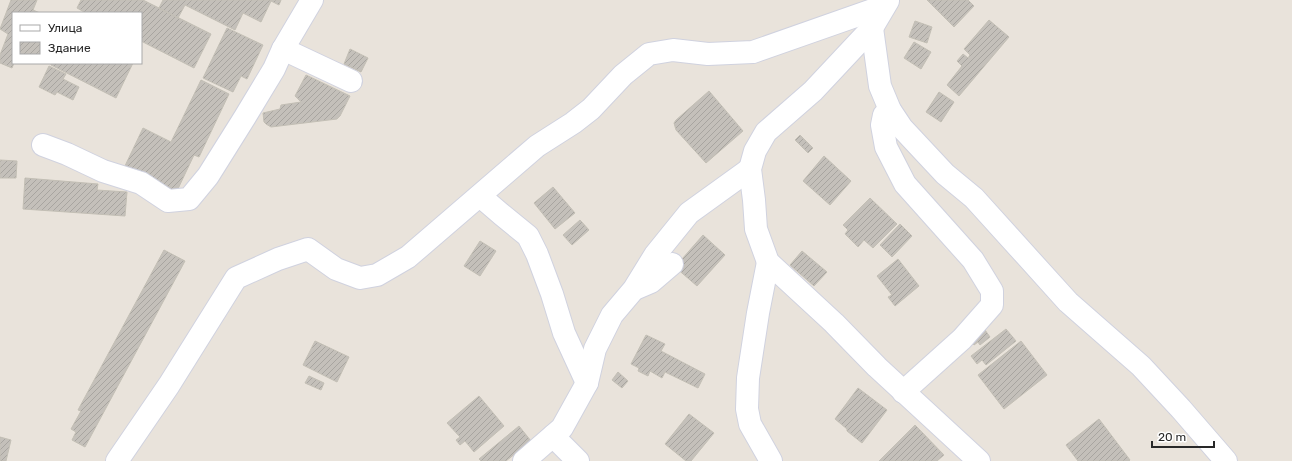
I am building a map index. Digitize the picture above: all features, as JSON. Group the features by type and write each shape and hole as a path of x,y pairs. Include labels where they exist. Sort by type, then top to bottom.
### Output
{"street":[{"path":"43,145 67,154 103,171 141,183 168,201 189,198 208,176 245,118 312,0"},
{"path":"887,3 872,28 813,91 766,132 755,150 750,169 756,229 768,262 834,323 877,368 979,461"},
{"path":"117,461 169,385 236,278 278,259 308,249 336,269 360,278 377,275 408,257 537,146 573,123 591,109 623,74 649,54 673,50 708,54 753,52 887,3"},
{"path":"872,28 880,86 890,110 902,128 945,174 974,198 1068,302 1141,366 1226,461"},
{"path":"283,49 351,81"},
{"path":"890,110 884,115 882,124 886,147 905,184 973,260 992,291 992,305 962,339 903,392"},
{"path":"524,461 562,428 587,383 595,349 608,322 634,289 655,255 689,213 750,169"},
{"path":"480,196 528,236 537,254 552,294 564,334 587,383"},
{"path":"768,262 749,370 747,409 750,424 771,461"},
{"path":"634,289 651,282 672,264"},
{"path":"1194,425 1213,461"},
{"path":"553,436 578,461"}],"building":[{"path":"11,0 37,0 33,10 38,12 12,12 12,64 14,64 12,68 0,63 0,55 8,34 0,29"},
{"path":"81,0 143,0 211,34 194,68 142,42 142,12 84,12 77,8"},
{"path":"163,0 281,0 279,5 271,1 261,22 243,13 235,30 185,5 178,18 159,8"},
{"path":"927,0 968,0 974,6 954,27"},
{"path":"989,20 1009,37 959,96 947,85 962,66 957,61 963,54 968,58 970,55 964,49"},
{"path":"915,21 932,27 927,43 909,37"},
{"path":"227,28 263,45 247,79 241,76 233,92 203,78"},
{"path":"914,42 931,52 921,69 904,58"},
{"path":"350,49 368,58 361,72 344,64"},
{"path":"51,64 133,64 116,98"},
{"path":"49,66 66,74 63,79 79,87 73,100 57,92 55,95 39,87"},
{"path":"306,75 350,96 340,116 337,119 271,127 266,124 264,122 263,113 280,109 281,105 301,102 295,96"},
{"path":"201,80 229,94 199,157 194,155 176,193 124,168 143,128 171,142"},
{"path":"709,91 743,131 706,163 676,130 674,123"},
{"path":"939,92 954,102 941,122 926,112"},
{"path":"800,135 813,148 808,153 795,140"},
{"path":"824,156 851,181 830,205 803,181"},
{"path":"0,160 17,161 16,178 0,178"},
{"path":"25,178 98,184 97,190 127,192 125,216 23,209"},
{"path":"553,187 575,213 555,229 534,203"},
{"path":"870,198 897,224 873,248 864,240 858,247 845,234 848,230 843,225"},
{"path":"580,220 589,230 572,245 563,235"},
{"path":"900,224 912,236 892,257 880,245"},
{"path":"703,235 725,255 697,286 675,267"},
{"path":"480,241 496,251 480,276 464,266"},
{"path":"164,250 185,261 85,447 72,440 76,432 71,429 81,411 78,410"},
{"path":"802,251 827,272 814,286 790,265"},
{"path":"898,259 919,286 895,306 888,297 892,295 877,276"},
{"path":"1006,329 1016,341 986,365 982,360 977,364 971,356"},
{"path":"985,330 990,337 980,345 978,342 974,345 971,341"},
{"path":"646,335 665,344 661,351 705,374 698,388 665,372 662,378 650,371 648,376 638,371 639,368 631,364"},
{"path":"315,341 349,357 337,382 303,365"},
{"path":"1021,341 1047,375 1004,409 978,375"},
{"path":"618,372 628,381 622,388 612,380"},
{"path":"309,376 324,383 321,390 305,383"},
{"path":"858,388 887,410 862,443 835,419"},
{"path":"479,396 504,426 474,452 465,441 460,445 456,440 460,437 447,423"},
{"path":"689,414 714,433 691,461 686,461 665,444"},
{"path":"1099,419 1130,460 1129,461 1078,461 1066,445"},
{"path":"915,425 944,455 937,461 879,461"},
{"path":"519,426 531,441 506,461 481,461 479,459"},
{"path":"0,437 11,440 6,461 0,461"}]}
